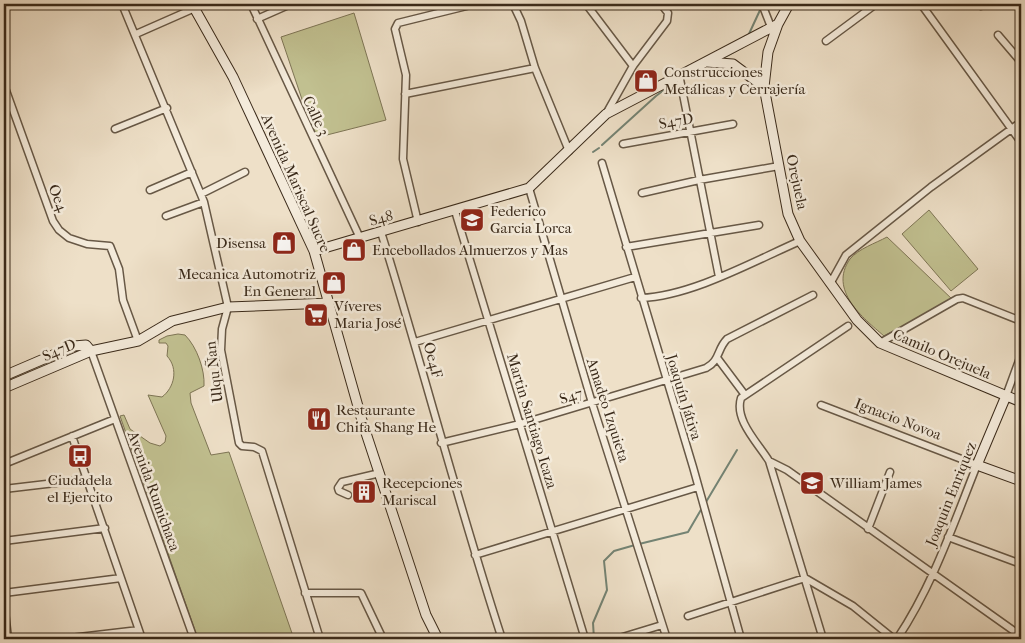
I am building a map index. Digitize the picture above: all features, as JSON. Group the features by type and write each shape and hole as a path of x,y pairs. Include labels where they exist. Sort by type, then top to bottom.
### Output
{"street":[{"name":"Ulqu Ñan","path":"122,4 167,108 204,202 228,307 222,329 221,350 239,443 242,446 254,447 262,451 320,639"},
{"name":"Calle 3","path":"251,4 360,238"},
{"path":"257,19 291,4"},
{"path":"418,222 403,158 404,61 395,32 396,25 474,4"},
{"path":"513,4 521,22 535,68 568,151"},
{"path":"588,4 633,66"},
{"path":"606,114 633,66 667,21 668,13 661,4"},
{"path":"528,188 606,114 679,74 707,62 775,26 762,4"},
{"name":"Orejuela","path":"789,4 775,26 768,52 764,86 788,214 800,241 830,284 857,320 880,343"},
{"path":"826,41 876,4"},
{"path":"921,4 1021,142"},
{"path":"136,34 194,6"},
{"name":"Avenida Mariscal Sucre","path":"194,6 233,77 314,251 380,473 426,616 438,639"},
{"path":"998,35 1021,62"},
{"path":"707,62 733,64 764,86"},
{"path":"405,94 535,68"},
{"path":"679,74 719,277"},
{"name":"Oe4","path":"4,85 53,221 59,230 78,241 87,244 106,244 113,250 119,269 123,300 138,341"},
{"path":"115,130 167,108"},
{"path":"830,284 846,255 931,187 1021,122"},
{"name":"S47D","path":"623,144 733,124"},
{"name":"Joaquín Játiva","path":"602,164 698,487 740,639"},
{"path":"642,193 699,180 779,166"},
{"path":"150,190 192,172"},
{"path":"201,194 245,172"},
{"name":"S48","path":"314,251 418,222 528,188"},
{"name":"Amadeo Izquieta","path":"528,188 592,403 667,639"},
{"path":"166,216 204,202"},
{"name":"Martin Santiago Icaza","path":"455,211 585,639"},
{"path":"626,247 709,232 759,226"},
{"name":"Oe4F","path":"382,232 415,342 441,443 502,639"},
{"path":"642,298 669,294 719,277 800,241"},
{"path":"4,256 4,264"},
{"path":"415,342 635,277"},
{"path":"745,394 718,359 722,345 727,339 813,295"},
{"path":"880,343 957,299 963,298 1021,321"},
{"path":"91,351 138,341 172,321 228,307 328,303"},
{"path":"823,639 769,461 741,415 739,404 745,394 848,326"},
{"name":"Camilo Orejuela","path":"880,343 1021,402"},
{"name":"S47D","path":"4,376 74,346 86,344 91,351 4,388"},
{"name":"Avenida Rumichaca","path":"91,351 194,639"},
{"name":"Joaquin Enriquez","path":"896,639 917,609 935,574 1021,355"},
{"name":"S47","path":"441,443 520,424 666,382 706,368 718,359"},
{"name":"Ignacio Novoa","path":"821,404 1021,481"},
{"path":"4,464 115,418"},
{"path":"72,436 142,639"},
{"path":"769,461 782,466 1021,636"},
{"path":"868,529 890,472"},
{"path":"348,495 339,491 339,484 380,473"},
{"path":"4,489 88,479"},
{"path":"475,555 698,487"},
{"path":"4,541 105,528"},
{"path":"948,537 1021,564"},
{"path":"4,593 121,578"},
{"path":"688,616 805,578 853,606 896,639"},
{"path":"305,593 361,593 383,639"},
{"path":"4,602 8,639"},
{"path":"620,639 662,625"},
{"path":"62,639 139,630"}],"shaded area":[{"path":"354,13 386,120 315,138 281,37"},
{"path":"929,210 978,269 951,291 902,234"},
{"path":"887,237 953,300 884,336 858,312 846,292 843,282 844,270 853,255"},
{"path":"178,334 185,335 193,346 203,373 204,386 190,393 191,403 211,455 229,452 294,639 198,639 120,416 124,415 130,429 150,443 160,446 165,442 166,436 148,395 162,397 170,389 174,372 173,367 167,356 168,346 166,343 159,343 159,340"}],"waterway":[{"path":"748,36 761,8"},
{"path":"721,59 743,47"},
{"path":"602,145 672,84"},
{"path":"593,152 599,148"},
{"path":"706,502 737,450"},
{"path":"639,544 688,532 702,508"},
{"path":"594,639 593,623 607,590 604,561 614,551 635,545"}],"place":[{"name":"Construcciones Metálicas y Cerrajería","path":"646,81"},
{"name":"Federico Garcia Lorca","path":"472,220"},
{"name":"Disensa","path":"284,243"},
{"name":"Encebollados Almuerzos y Mas","path":"354,250"},
{"name":"Mecanica Automotriz En General","path":"334,283"},
{"name":"Víveres Maria José","path":"316,315"},
{"name":"Restaurante Chifa Shang He","path":"319,419"},
{"name":"Ciudadela el Ejercito","path":"80,456"},
{"name":"William James","path":"812,483"},
{"name":"Recepciones Mariscal","path":"364,492"}]}
